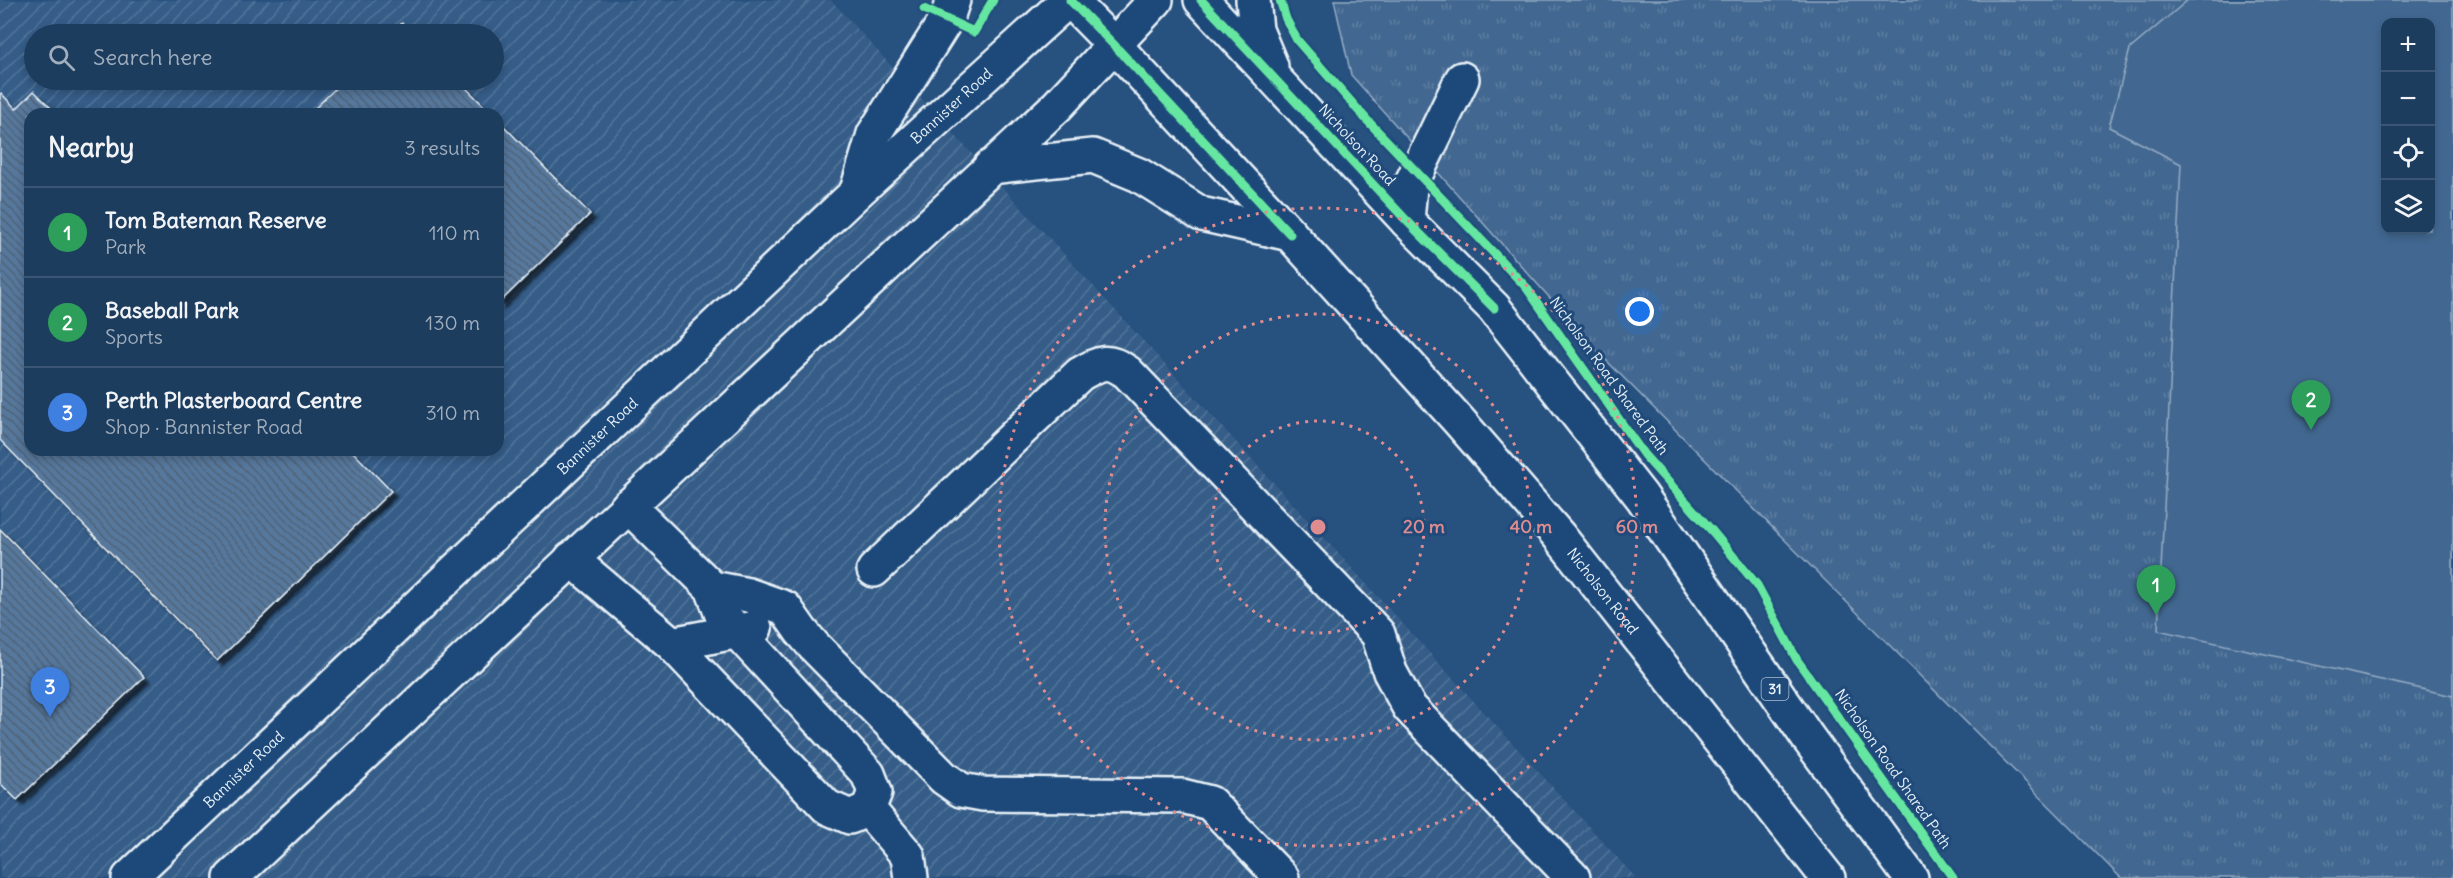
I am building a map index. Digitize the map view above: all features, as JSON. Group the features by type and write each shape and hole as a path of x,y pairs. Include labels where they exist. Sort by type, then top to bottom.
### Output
{"main road":[{"path":"856,192 874,134 947,18 953,0"},
{"name":"Bannister Road","path":"129,878 856,192 1069,0"},
{"name":"Nicholson Road","path":"1069,0 1116,46 1460,421 1559,536 1828,878"},
{"path":"231,878 1057,106 1116,46 1156,0"},
{"name":"Nicholson Road","path":"1201,0 1407,221 1494,308 1642,497 1808,738 1911,878"},
{"path":"1253,0 1256,30 1277,81"},
{"path":"1407,221 1410,186 1462,79"},
{"path":"990,167 1093,156 1139,175 1201,214 1290,234"},
{"path":"874,570 1080,374 1098,363 1114,363 1127,372 1378,634 1390,672 1409,707 1573,878"},
{"path":"571,559 672,644 827,807 850,818 868,809 875,792 868,774 722,615 712,588 628,506"},
{"path":"712,588 748,595 785,608 801,631 944,778 961,790 983,795 1182,796 1210,803 1272,875"},
{"path":"672,644 774,625 801,631"},
{"path":"868,809 908,856 911,878"}],"shaded area":[{"path":"0,0 831,0 1636,878 0,878"}],"green space":[{"path":"1334,0 2453,0 2453,878 2121,878 1599,353 1351,75"},
{"path":"2188,0 2453,0 2453,696 2158,630 2181,164 2109,127 2130,49"}],"building":[{"path":"334,90 468,90 486,108 315,108"},
{"path":"34,91 51,108 24,108 24,456 357,456 391,491 217,661 0,440 1,93 16,109"},
{"path":"504,126 590,214 504,298"},
{"path":"0,529 144,677 17,800 0,783"}],"cycle path":[{"path":"924,9 974,32 993,0"},
{"path":"1070,0 1290,234"},
{"path":"1201,0 1407,221 1494,308"},
{"name":"Nicholson Road Shared Path","path":"1280,0 1286,19 1297,40 1366,119 1526,287 1644,455 1757,585 1797,660 1953,878"}],"place":[{"name":"Baseball Park","path":"2311,430"},
{"name":"Tom Bateman Reserve","path":"2156,615"},
{"name":"Perth Plasterboard Centre","path":"50,717"}]}
